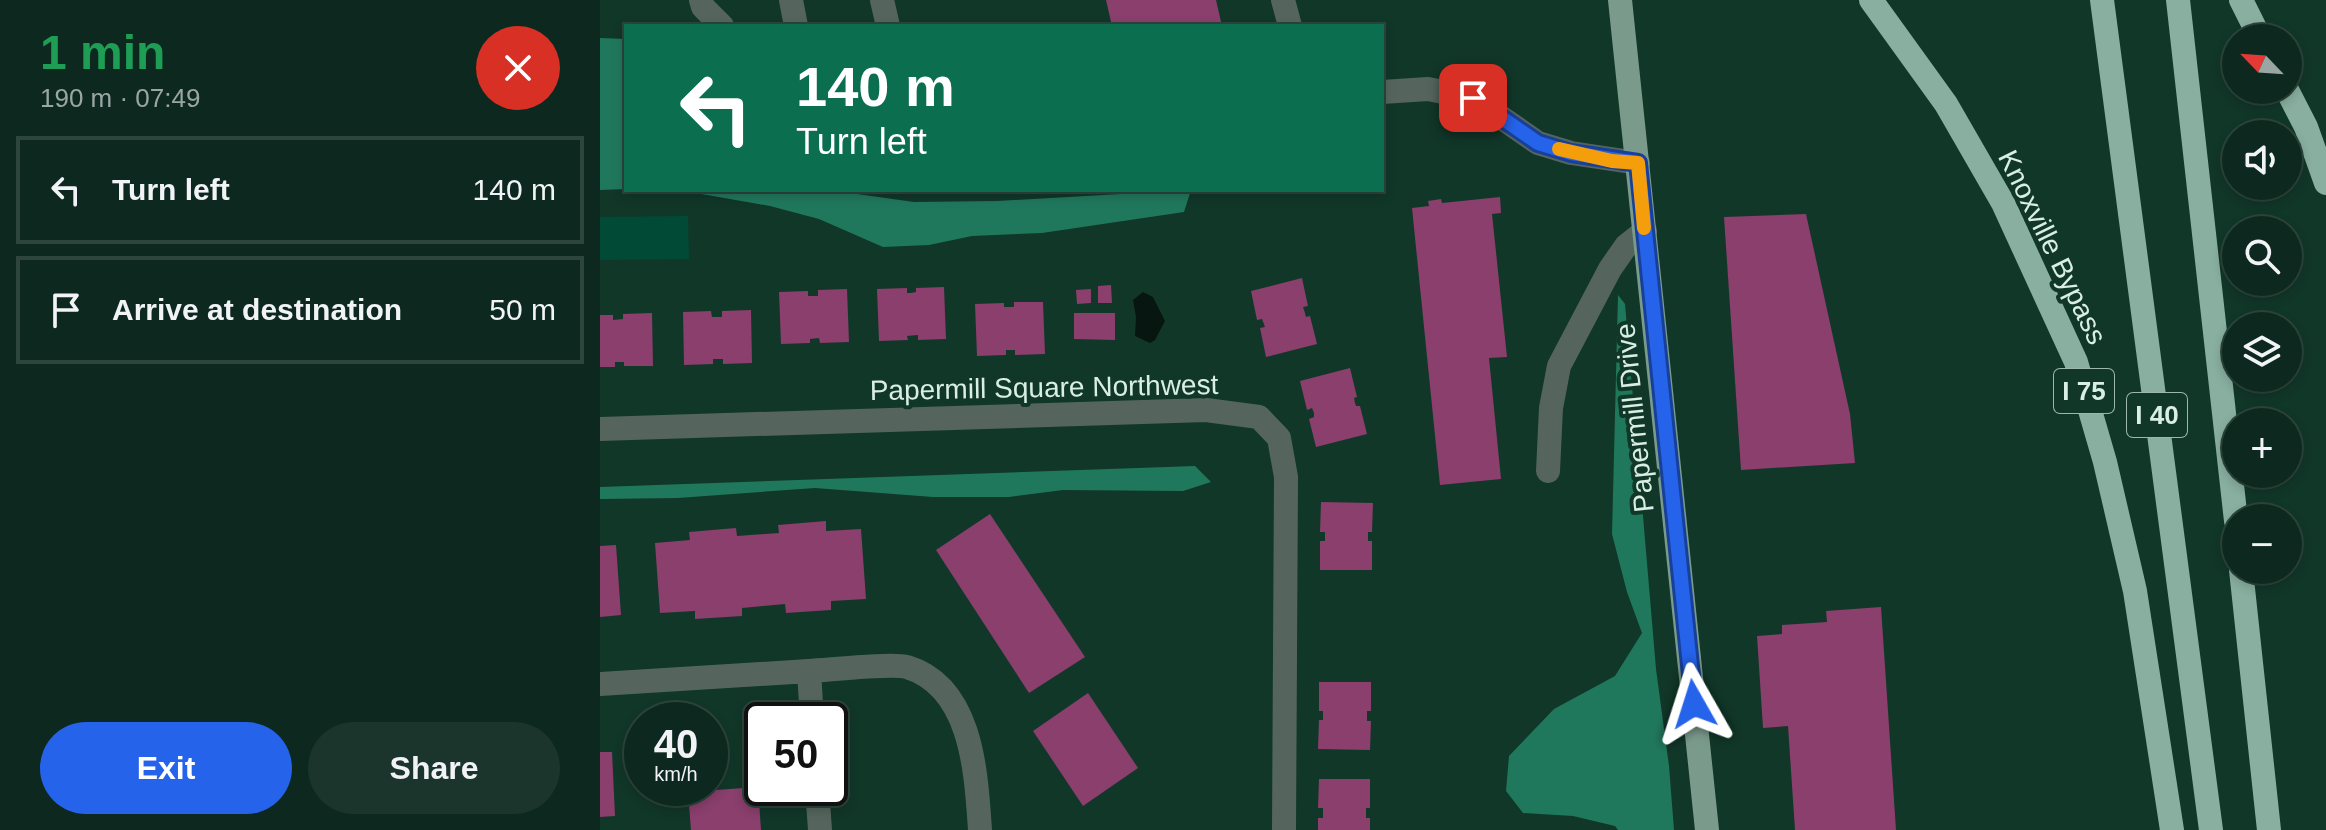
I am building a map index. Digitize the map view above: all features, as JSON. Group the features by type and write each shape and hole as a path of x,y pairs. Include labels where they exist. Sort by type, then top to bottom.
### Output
{"highway":[{"name":"Knoxville Bypass","path":"1871,0 1878,14 1946,104 2003,203 2076,362 2105,462 2135,591 2172,830"},
{"name":"I 40","path":"2102,0 2211,830"},
{"name":"I 40","path":"2178,0 2191,93 2234,504"},
{"path":"2241,0 2253,24"},
{"path":"2294,104 2326,183"},
{"path":"2243,584 2269,830"}],"main road":[{"name":"Papermill Drive","path":"1620,0 1707,830"}],"street":[{"path":"701,0 703,7 720,24"},
{"path":"791,0 796,24"},
{"path":"882,0 888,24"},
{"path":"1283,0 1289,24"},
{"path":"1384,92 1428,89 1473,98 1538,143 1571,153 1638,163"},
{"path":"1548,471 1551,408 1559,366 1610,269 1626,246 1645,231"},
{"name":"Papermill Square Northwest","path":"600,429 1206,410 1259,417 1279,438 1286,477 1284,830"},
{"path":"600,684 906,667 939,684 961,717 976,778 980,830"},
{"path":"809,671 811,702"},
{"path":"818,806 820,830"}],"green space":[{"path":"600,38 624,39 624,189 600,190"},
{"path":"690,192 854,192 914,202 1190,192 1184,212 1042,233 972,236 929,245 883,247 819,219 770,206"},
{"path":"688,216 689,259 600,260 600,217"},
{"path":"1618,295 1625,304 1656,669 1674,830 1618,830 1615,826 1573,816 1523,813 1506,791 1509,756 1554,709 1615,676 1642,633 1627,592 1612,534"},
{"path":"1195,466 1211,482 1183,491 1063,490 1009,497 933,497 815,488 678,498 600,499 600,487"}],"shaded area":[{"path":"1143,292 1153,297 1165,321 1155,340 1150,343 1135,336 1133,300"}],"building":[{"path":"1106,0 1216,0 1222,24 1145,23 1112,24"},
{"path":"1500,197 1501,213 1492,214 1507,357 1489,358 1501,479 1440,485 1412,208 1429,206 1428,201 1441,199 1442,203"},
{"path":"1806,214 1850,414 1855,463 1741,470 1724,217"},
{"path":"1302,278 1308,306 1303,307 1306,317 1310,316 1317,344 1266,357 1260,328 1265,327 1262,319 1257,320 1251,291"},
{"path":"1111,285 1112,303 1098,303 1098,286"},
{"path":"944,287 946,339 918,340 918,335 907,336 908,340 879,341 877,289 907,288 907,293 911,293 916,292 916,288"},
{"path":"847,289 849,342 820,343 819,338 810,339 810,343 781,344 779,292 808,291 808,296 818,296 818,290"},
{"path":"1091,289 1091,303 1077,304 1076,290"},
{"path":"1014,302 1043,302 1045,354 1015,355 1015,350 1006,350 1006,355 977,356 975,304 1004,303 1004,307 1014,307"},
{"path":"751,310 752,363 723,364 723,359 713,359 713,364 684,365 683,312 711,311 712,317 722,317 722,311"},
{"path":"652,313 653,366 624,366 624,362 615,362 615,367 600,367 600,315 613,315 613,320 623,319 623,314"},
{"path":"1074,313 1115,313 1115,340 1074,339"},
{"path":"1350,368 1357,397 1354,398 1355,403 1360,406 1367,434 1316,447 1309,419 1314,417 1314,413 1312,408 1307,410 1300,381"},
{"path":"1321,502 1373,503 1372,532 1368,532 1368,541 1372,541 1372,570 1320,570 1320,541 1325,541 1325,532 1320,532"},
{"path":"990,514 1085,657 1029,693 936,550"},
{"path":"826,521 826,531 861,529 866,599 831,601 831,610 786,613 785,604 742,608 742,616 695,619 695,611 660,613 655,543 690,540 689,532 736,528 737,536 779,533 778,525"},
{"path":"616,545 621,615 600,617 600,546"},
{"path":"1881,607 1896,830 1795,830 1788,726 1763,728 1757,636 1782,634 1782,625 1827,622 1826,611"},
{"path":"1319,682 1371,682 1371,711 1367,711 1367,721 1371,721 1370,750 1318,749 1319,720 1323,720 1323,711 1319,711"},
{"path":"1088,693 1138,768 1083,806 1033,731"},
{"path":"600,752 612,752 615,816 600,817"},
{"path":"1319,779 1370,779 1370,808 1366,808 1366,818 1370,818 1370,830 1318,830 1318,818 1323,818 1323,808 1318,808"},
{"path":"744,788 744,806 759,806 761,830 691,830 689,806 728,806 728,789"}],"slow traffic":[{"path":"1559,149 1612,161 1638,163 1644,228"}],"route":[{"path":"1473,98 1538,143 1571,153 1638,163 1694,704"}]}
